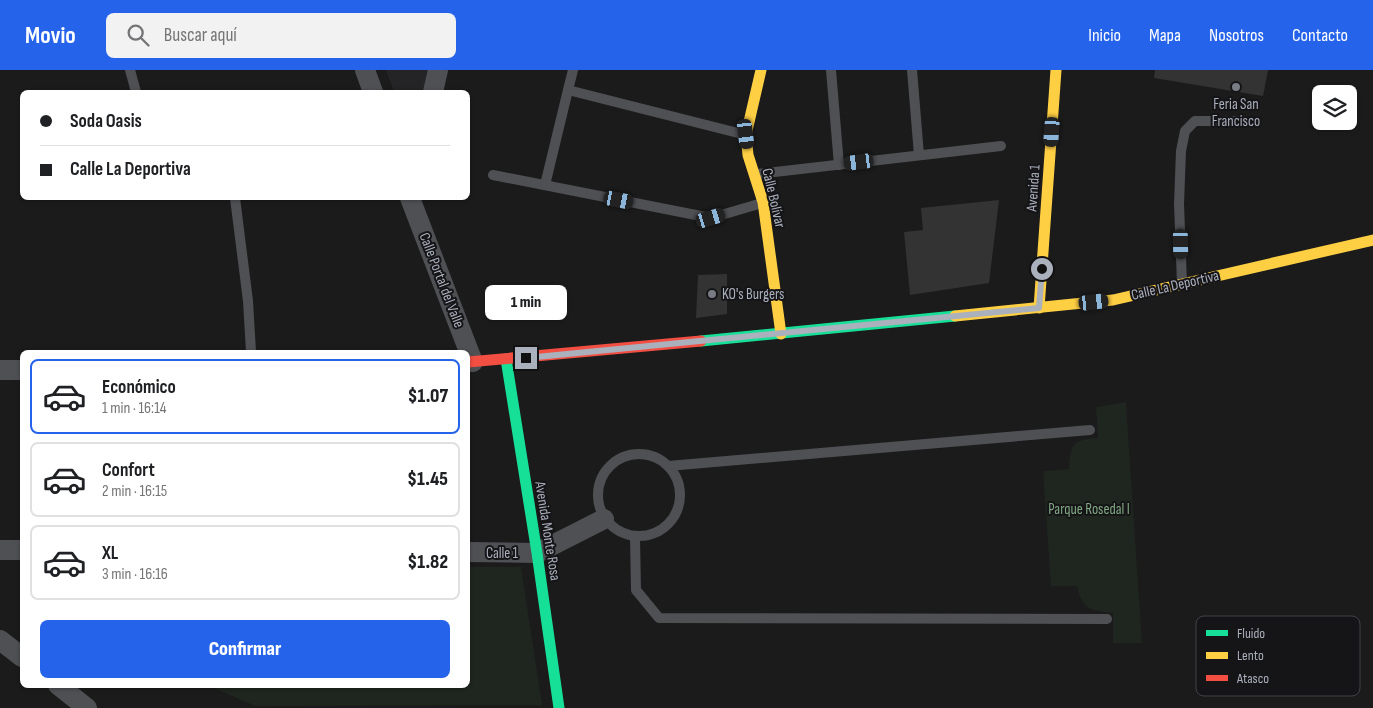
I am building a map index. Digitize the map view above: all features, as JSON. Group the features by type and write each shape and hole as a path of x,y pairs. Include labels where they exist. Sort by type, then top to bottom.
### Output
{"street":[{"path":"365,70 372,90"},
{"path":"433,90 438,70"},
{"name":"Calle Bolívar","path":"761,70 746,134 748,155 763,202 781,334"},
{"name":"Avenida 1","path":"1039,308 1056,70"},
{"name":"Calle Portal del Valle","path":"411,200 466,350"},
{"name":"Calle La Deportiva","path":"470,362 781,334 1113,300 1373,240"},
{"name":"Avenida Monte Rosa","path":"506,359 537,553 559,708"},
{"path":"0,370 20,370"},
{"path":"537,553 604,519"},
{"path":"0,550 20,550"},
{"name":"Calle 1","path":"470,552 537,553"},
{"path":"0,640 20,655"},
{"path":"62,688 87,708"}],"lane":[{"path":"130,70 135,90"},
{"path":"545,185 573,70"},
{"path":"831,70 839,165"},
{"path":"912,70 919,155"},
{"path":"568,90 746,134"},
{"path":"1182,284 1181,152 1185,131 1195,121 1244,121"},
{"path":"755,174 1001,146"},
{"path":"493,175 711,218 763,202"},
{"path":"236,200 248,301 251,350"},
{"path":"668,466 1090,430"},
{"path":"631,454 645,454 659,459 668,466 676,478 680,491 679,506 673,519 663,529 649,536 635,537 621,534 614,530 604,519 597,500 600,481 607,468 617,459 631,454"},
{"path":"635,537 636,590 659,618 1107,619"}],"shaded area":[{"path":"386,70 428,70 423,90 393,90"}],"green space":[{"name":"Parque Rosedal I","path":"1126,402 1142,643 1113,643 1113,613 1099,611 1085,604 1077,586 1051,586 1043,471 1069,469 1070,454 1074,445 1083,440 1098,438 1096,407"},
{"path":"470,567 521,567 542,705 255,706 214,688 470,688"}],"building":[{"name":"Feria San Francisco","path":"1155,70 1268,70 1263,96 1154,78"},
{"path":"999,200 989,283 910,295 904,232 923,230 921,208"},
{"name":"KO's Burgers","path":"727,274 727,314 696,318 698,275"}],"traffic: fast":[{"path":"701,341 955,316"},
{"path":"506,359 537,553 559,708"}],"traffic: slow":[{"path":"761,70 746,135 748,155 763,202 781,334"},
{"path":"1039,308 1056,70"},
{"path":"955,316 1113,300 1373,240"}],"traffic: jam":[{"path":"470,362 701,341"}],"place":[{"name":"Feria San Francisco","path":"1236,87"},
{"name":"KO's Burgers","path":"712,294"}],"route":[{"path":"526,358 1039,308 1042,269"}]}
